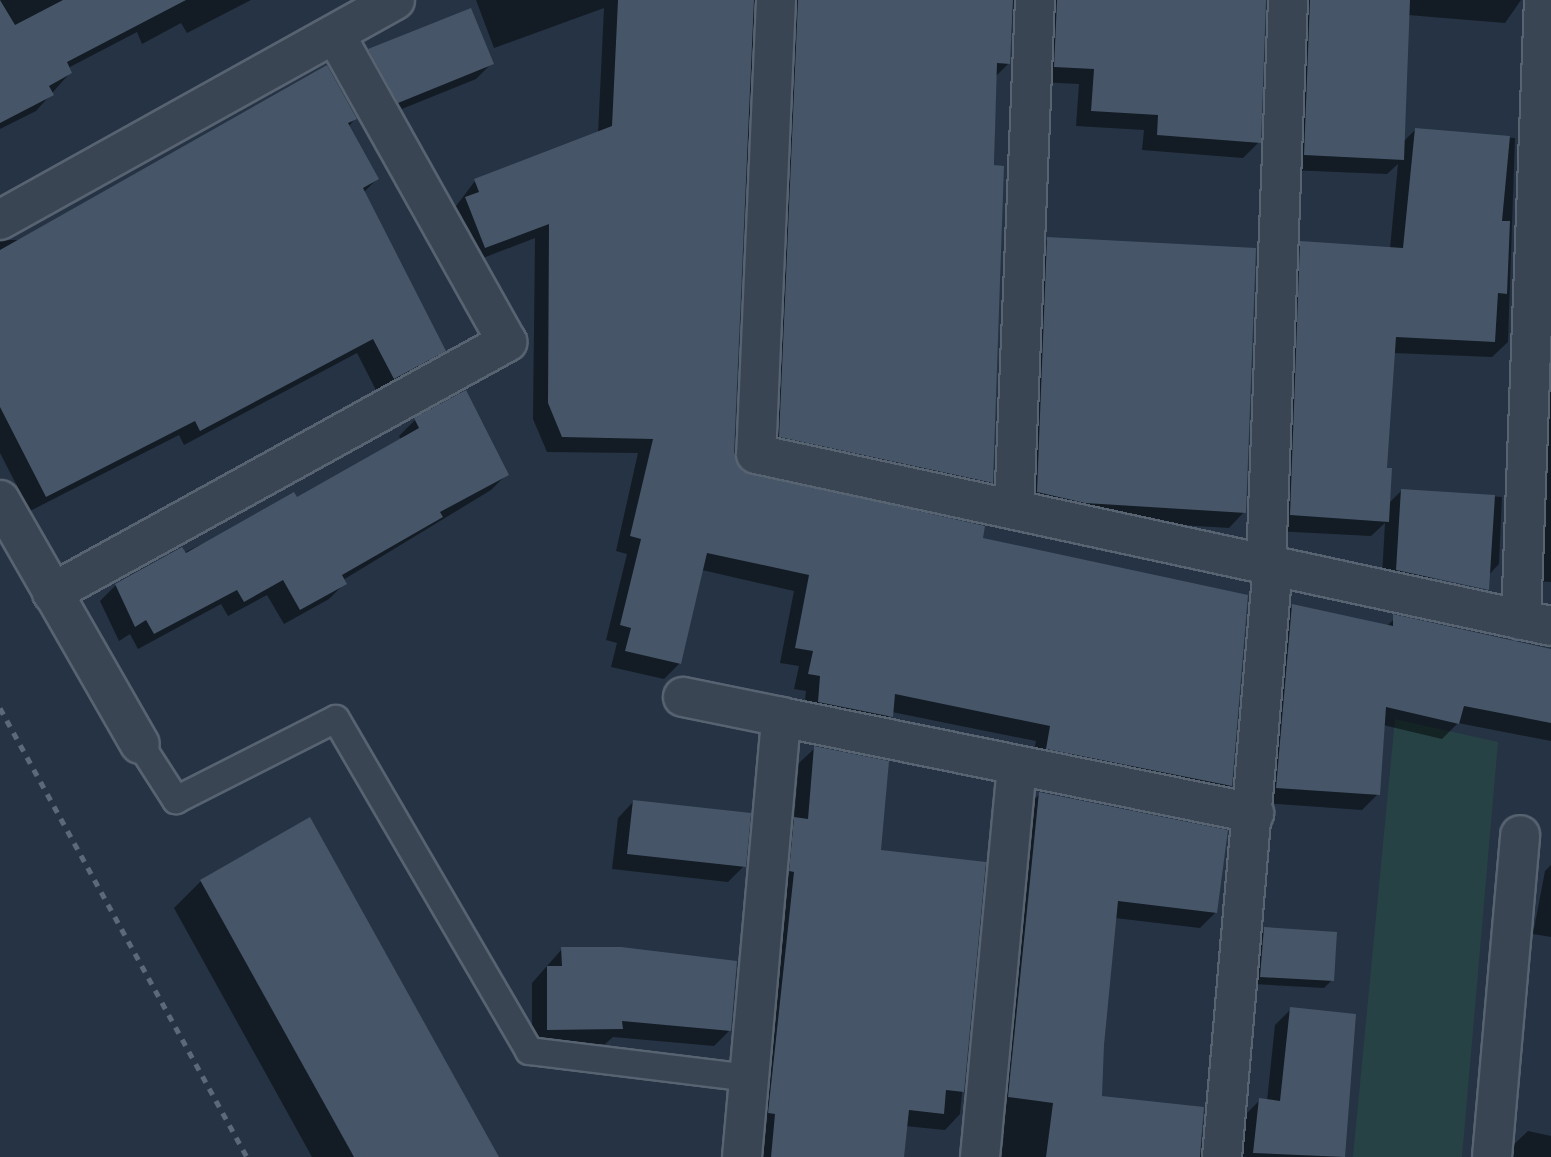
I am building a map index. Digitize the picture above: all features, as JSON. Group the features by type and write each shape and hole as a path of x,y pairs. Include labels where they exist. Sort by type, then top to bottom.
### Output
{"street":[{"path":"0,220 336,36 395,0"},
{"path":"776,0 756,454 1536,623 1544,0"},
{"path":"1014,509 1035,0"},
{"path":"1222,1157 1254,813 1270,564 1288,0"},
{"path":"52,593 507,341 336,36"},
{"path":"0,500 140,744"},
{"path":"683,697 1254,813"},
{"path":"742,1157 781,717"},
{"path":"980,1157 1017,766"},
{"path":"1492,1157 1520,835"}],"lane":[{"path":"140,744 176,800 336,719 529,1051 749,1078"}],"green space":[{"path":"1395,719 1498,742 1462,1157 1353,1157"}],"building":[{"path":"0,0 15,25 63,0 186,0 67,62 72,73 49,86 54,95 0,123"},
{"path":"618,0 754,0 734,453 742,471 985,526 983,538 1248,595 1232,786 1046,749 1050,726 895,694 893,717 818,702 820,676 808,674 813,651 795,648 809,575 707,553 681,664 625,651 631,628 620,625 641,539 630,536 653,439 562,437 548,403 549,224 485,248 465,197 479,192 474,179 612,126"},
{"path":"798,0 1013,0 1010,64 997,63 994,165 1004,166 993,483 779,437"},
{"path":"1057,0 1266,0 1261,143 1157,135 1158,115 1091,111 1094,69 1054,67"},
{"path":"1310,0 1410,0 1404,160 1304,155"},
{"path":"471,8 494,64 398,103 368,49"},
{"path":"327,65 357,119 348,123 379,179 363,188 446,351 394,379 373,339 200,431 195,421 46,497 0,407 0,250"},
{"path":"1415,128 1510,136 1502,221 1510,221 1507,294 1498,293 1495,342 1396,337 1387,468 1392,468 1389,522 1290,515 1300,241 1403,248"},
{"path":"1047,237 1256,248 1246,513 1085,503 1037,492"},
{"path":"466,390 509,475 440,512 443,517 342,575 347,584 300,610 283,580 244,602 237,590 154,634 146,620 135,627 115,584 182,547 186,553 294,492 297,497 419,428 414,418"},
{"path":"1401,489 1495,495 1489,590 1396,570"},
{"path":"1292,604 1393,626 1393,614 1551,649 1551,723 1464,706 1459,724 1386,707 1380,795 1276,788"},
{"path":"814,746 889,761 881,850 986,862 964,1092 946,1090 944,1114 909,1110 904,1157 771,1157 775,1114 768,1113 794,872 789,871 794,817 808,819"},
{"path":"1039,792 1228,830 1217,913 1118,901 1104,1045 1102,1096 1204,1107 1200,1157 1046,1157 1053,1103 1008,1097"},
{"path":"633,800 751,813 746,867 627,854"},
{"path":"310,817 499,1157 354,1157 200,880"},
{"path":"1264,927 1337,932 1334,981 1260,977"},
{"path":"561,947 621,947 737,961 731,1031 622,1021 623,1029 547,1030 547,966 562,966"},
{"path":"1290,1007 1356,1014 1345,1157 1253,1153 1259,1098 1280,1101"}],"railway":[{"path":"0,708 247,1157"}]}
